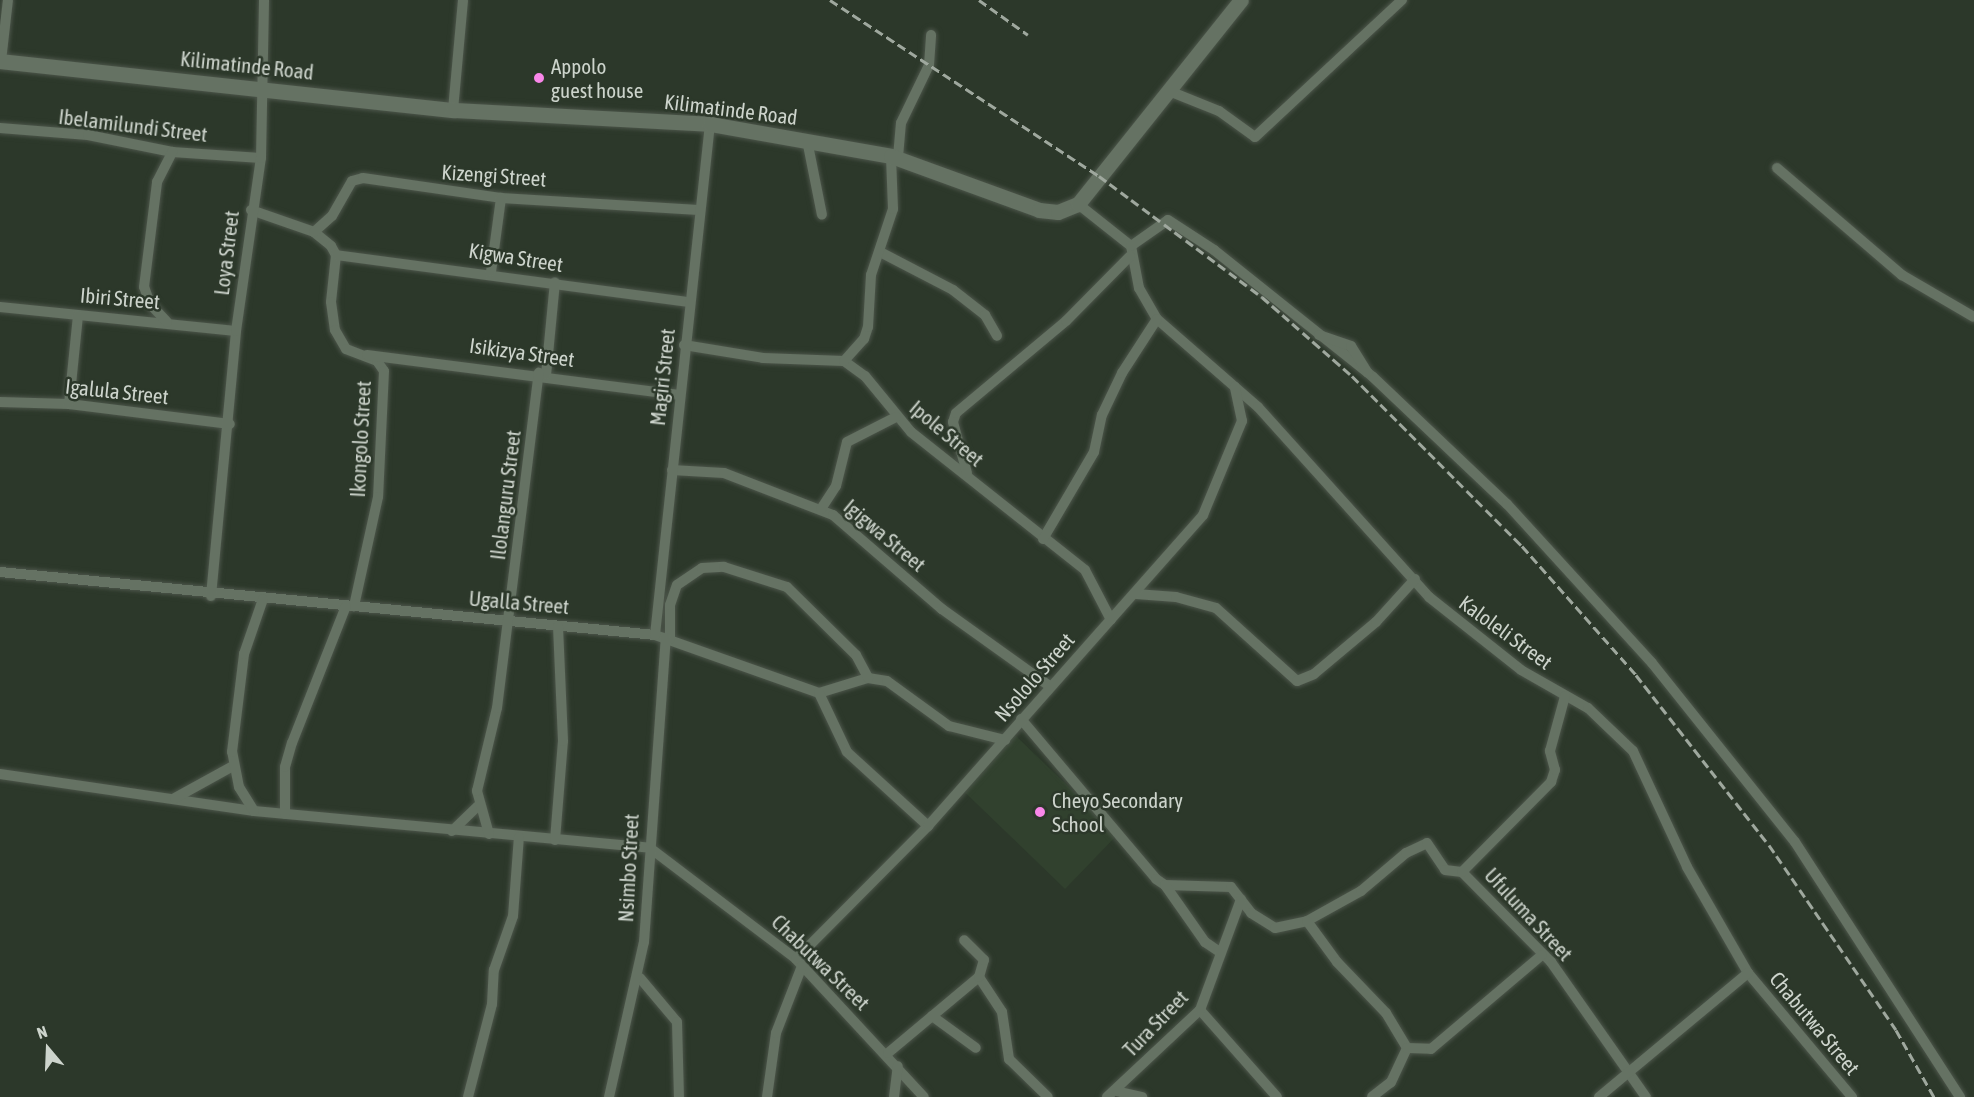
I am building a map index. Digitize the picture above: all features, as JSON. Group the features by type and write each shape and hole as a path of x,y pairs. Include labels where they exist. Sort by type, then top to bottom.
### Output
{"main road":[{"path":"1078,204 1241,0"},
{"name":"Kilimatinde Road","path":"1,61 453,110 710,124 895,157 1039,210 1058,212 1078,204"}],"street":[{"path":"1,61 8,0"},
{"name":"Loya Street","path":"211,596 230,424 236,330 251,210 261,158 264,0"},
{"path":"453,110 463,0"},
{"path":"1169,91 1219,111 1255,137 1402,0"},
{"path":"684,345 763,358 844,361 864,339 871,275 882,253 893,209 895,157 901,123 929,65 931,35"},
{"name":"Magiri Street","path":"664,637 672,470 710,124"},
{"name":"Ibelamilundi Street","path":"0,128 88,135 172,152 261,158"},
{"path":"807,140 822,216"},
{"path":"167,322 150,304 144,287 157,182 172,152"},
{"path":"1777,168 1902,275 1974,317"},
{"name":"Kizengi Street","path":"314,232 332,216 352,181 363,178 501,198 699,210"},
{"path":"491,272 501,198"},
{"path":"1078,204 1130,251"},
{"path":"251,210 314,232 336,255"},
{"path":"967,474 953,422 956,413 1066,321 1130,251 1168,220 1214,250 1368,374 1507,504 1660,672 1835,897 1960,1097"},
{"name":"Kaloleli Street","path":"1130,251 1139,288 1157,319 1235,387 1415,579 1468,631 1565,696 1595,713 1633,751 1682,859 1748,973"},
{"path":"882,253 953,290 985,315 996,336"},
{"name":"Kigwa Street","path":"336,255 491,272 690,302"},
{"name":"Ikongolo Street","path":"336,255 331,302 335,330 346,349 377,361 386,383 378,497 350,606"},
{"name":"Ilolanguru Street","path":"478,806 510,621 555,282"},
{"name":"Ibiri Street","path":"0,307 236,330"},
{"path":"69,404 78,315"},
{"path":"1043,540 1094,452 1105,406 1157,319"},
{"name":"Isikizya Street","path":"358,355 542,374 679,395"},
{"name":"Ipole Street","path":"844,361 865,376 896,417 967,474 1043,540 1084,570 1111,620"},
{"name":"Nsololo Street","path":"799,963 928,826 1005,740 1048,686 1136,594 1203,515 1242,422 1235,387"},
{"name":"Igalula Street","path":"0,402 69,404 230,424"},
{"path":"821,509 836,486 847,442 896,417"},
{"name":"Igigwa Street","path":"672,470 724,473 821,509 842,521 942,609 1048,686"},
{"path":"664,637 670,605 677,585 702,568 724,567 787,587 856,655 868,678"},
{"name":"Ugalla Street","path":"0,572 211,596 350,606 664,637 771,681 819,693"},
{"path":"1136,594 1176,597 1216,608 1298,681 1314,674 1376,622 1415,579"},
{"path":"254,811 233,766 244,654 263,599"},
{"path":"285,814 285,767 292,743 350,606"},
{"path":"555,840 563,731 558,626"},
{"name":"Nsimbo Street","path":"609,1097 640,978 664,637"},
{"path":"928,826 847,752 819,693 868,678 887,681 949,726 1005,740"},
{"path":"1462,872 1551,782 1555,770 1550,751 1565,696"},
{"path":"1021,719 1165,885 1204,942 1220,952"},
{"path":"175,798 233,766"},
{"path":"0,774 254,811 650,848"},
{"path":"452,831 478,806 489,834"},
{"path":"468,1097 492,1004 494,970 513,916 519,837"},
{"name":"Ufuluma Street","path":"1165,885 1222,884 1275,928 1306,921 1361,891 1420,842 1430,845 1445,870 1462,872 1542,955 1630,1072 1646,1097"},
{"name":"Chabutwa Street","path":"650,848 799,963 888,1053 924,1097"},
{"name":"Tura Street","path":"1112,1094 1200,1010 1241,899"},
{"path":"1306,921 1337,962 1386,1012 1407,1048"},
{"path":"888,1053 979,977 984,960 964,940"},
{"path":"1407,1048 1431,1048 1542,955"},
{"path":"767,1097 776,1033 799,963"},
{"path":"1599,1097 1748,973"},
{"name":"Chabutwa Street","path":"1748,973 1851,1097"},
{"path":"979,977 1002,1012 1009,1059 1048,1097"},
{"path":"640,978 674,1012 679,1027 679,1097"},
{"path":"1200,1010 1277,1097"},
{"path":"932,1016 976,1048"},
{"path":"1372,1097 1391,1082 1407,1048"},
{"path":"894,1097 898,1066"},
{"path":"1112,1094 1142,1097"}],"shaded area":[{"name":"Cheyo Secondary School","path":"1015,735 1118,834 1065,889 962,790"}],"railway":[{"path":"830,0 1099,176 1262,297 1352,376 1522,546 1636,675 1769,845 1896,1030 1934,1097"},
{"path":"979,0 1028,35"}],"place":[{"name":"Appolo guest house","path":"539,78"},
{"name":"Cheyo Secondary School","path":"1040,812"}]}
